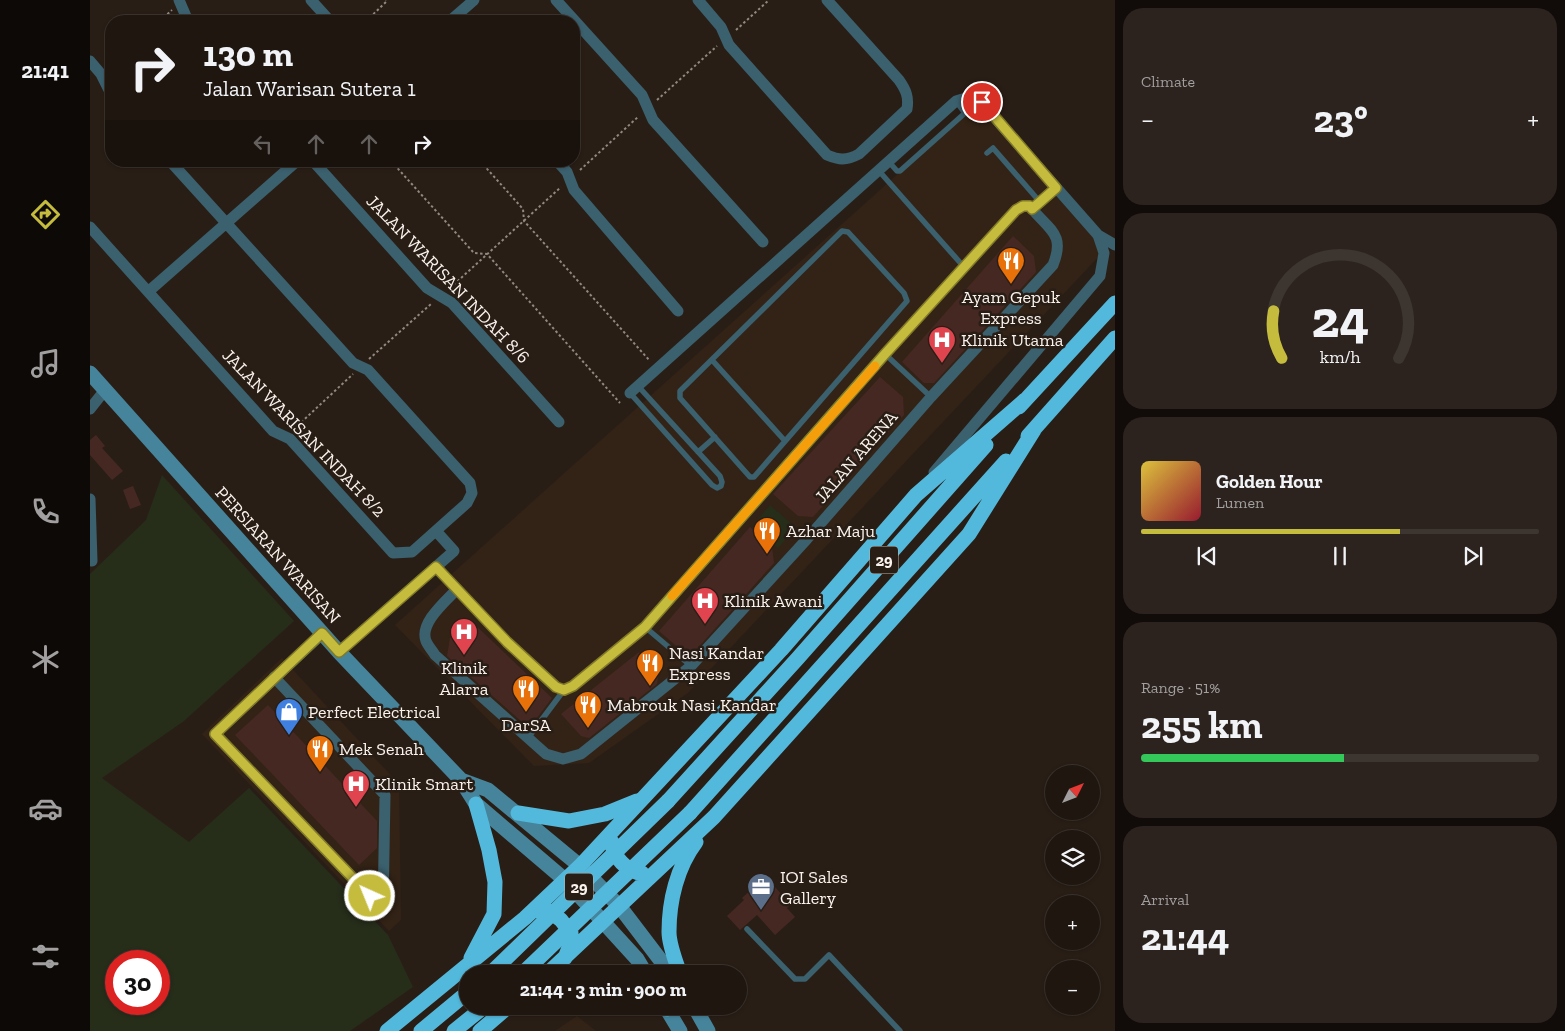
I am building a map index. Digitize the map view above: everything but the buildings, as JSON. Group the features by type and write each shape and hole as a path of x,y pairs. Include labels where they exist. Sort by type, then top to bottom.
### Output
{"highway":[{"name":"29","path":"499,965 668,801 798,658 1025,400 1115,303"},
{"name":"29","path":"531,965 690,813 1115,338"},
{"path":"387,1031 525,918 580,866 781,650 916,495 1025,400"},
{"path":"558,965 714,817 969,534 1034,430"},
{"path":"518,813 569,821 605,814 640,800"},
{"path":"458,974 474,954 494,914 495,882 489,850 476,804"},
{"path":"678,965 669,934 678,875 689,851 714,817"},
{"path":"621,821 612,839 612,849 621,863 635,873 650,872 666,863"},
{"path":"525,918 549,911 561,920 571,933 570,945 564,959"},
{"path":"421,1031 459,999"},
{"path":"454,1031 474,1015"},
{"path":"480,1031 499,1015"}],"street":[{"path":"179,0 185,15"},
{"path":"311,0 325,15"},
{"path":"457,15 474,0"},
{"path":"556,0 570,15"},
{"path":"698,0 721,27 729,45 827,155 840,160 852,158 859,154 907,109 908,100 907,91 899,80 827,0"},
{"path":"580,27 642,95 653,120 763,242"},
{"path":"90,61 105,82"},
{"path":"634,390 956,101 969,97 982,102 1098,235 1115,245"},
{"path":"175,167 353,363 368,370 470,483 472,493 467,503 436,531 454,551 339,652"},
{"path":"149,291 290,167"},
{"name":"JALAN WARISAN INDAH 8/6","path":"318,167 427,288 452,303 559,422"},
{"path":"562,167 567,172 574,190 678,311"},
{"path":"1036,205 1056,188"},
{"name":"JALAN ARENA","path":"457,589 431,618 425,630 425,640 435,655 546,754 563,759 581,754 691,666 807,539 931,397 1053,265 1059,244 1036,205"},
{"name":"JALAN WARISAN INDAH 8/2","path":"90,227 273,431 285,437 296,446 393,553 412,552 436,531"},
{"path":"916,495 1002,389 1100,276 1104,253 1098,235"},
{"name":"PERSIARAN WARISAN","path":"90,373 339,652 461,780"},
{"path":"90,409 105,390"},
{"path":"90,498 92,561"},
{"path":"274,678 385,795 383,910 215,734 274,678 322,633"},
{"path":"461,780 476,804 565,880 604,921 641,965"},
{"path":"461,780 488,790 580,866 620,907 664,965"},
{"path":"670,1015 680,1031"},
{"path":"699,1015 708,1031"}],"lane":[{"path":"528,738 564,690 573,686 645,627 885,354 1016,210 1023,206 1036,205 993,148 987,153"},
{"path":"879,171 964,267"},
{"path":"842,231 848,232 904,293 907,301 754,477 750,477 715,437 680,398 679,394 842,231"},
{"path":"885,354 931,397"},
{"path":"712,360 785,441"},
{"path":"634,390 720,476 722,482 719,487 712,485 634,390"},
{"path":"698,452 715,437"},
{"path":"436,567 507,642 556,687 564,690"},
{"path":"645,627 691,666"},
{"path":"747,929 795,979 805,979 829,955 900,1031"}],"path":[{"path":"372,15 386,0"},
{"path":"285,437 769,0"},
{"path":"396,167 474,253 487,254 620,403"},
{"path":"485,167 524,210 524,221 657,369"}],"shaded area":[{"path":"977,103 1097,240 1102,253 688,693 589,763 534,766 395,625"},
{"path":"282,658 399,784 401,920 389,931 202,734"},
{"path":"577,1016 596,1031 555,1031"}],"green space":[{"path":"162,475 294,621 184,721 102,778 189,842 249,788 388,935 413,987 350,1031 90,1031 90,574 146,520"},
{"path":"770,505 796,528 778,548 753,525"}],"slow traffic":[{"path":"672,596 875,366"}],"place":[{"name":"Ayam Gepuk Express","path":"1011,285"},
{"name":"Klinik Utama","path":"942,364"},
{"name":"Azhar Maju","path":"767,555"},
{"name":"Klinik Awani","path":"705,625"},
{"name":"Klinik Alarra","path":"464,656"},
{"name":"Nasi Kandar Express","path":"650,687"},
{"name":"DarSA","path":"526,713"},
{"name":"Mabrouk Nasi Kandar","path":"588,729"},
{"name":"Perfect Electrical","path":"289,736"},
{"name":"Mek Senah","path":"320,773"},
{"name":"Klinik Smart","path":"356,808"},
{"name":"IOI Sales Gallery","path":"761,911"}],"route":[{"path":"370,896 215,734 322,633 339,652 436,567 507,642 556,687 564,690 573,686 588,674 645,627 885,354 1016,210 1023,206 1030,206 1032,209 1056,188 982,102"}]}
